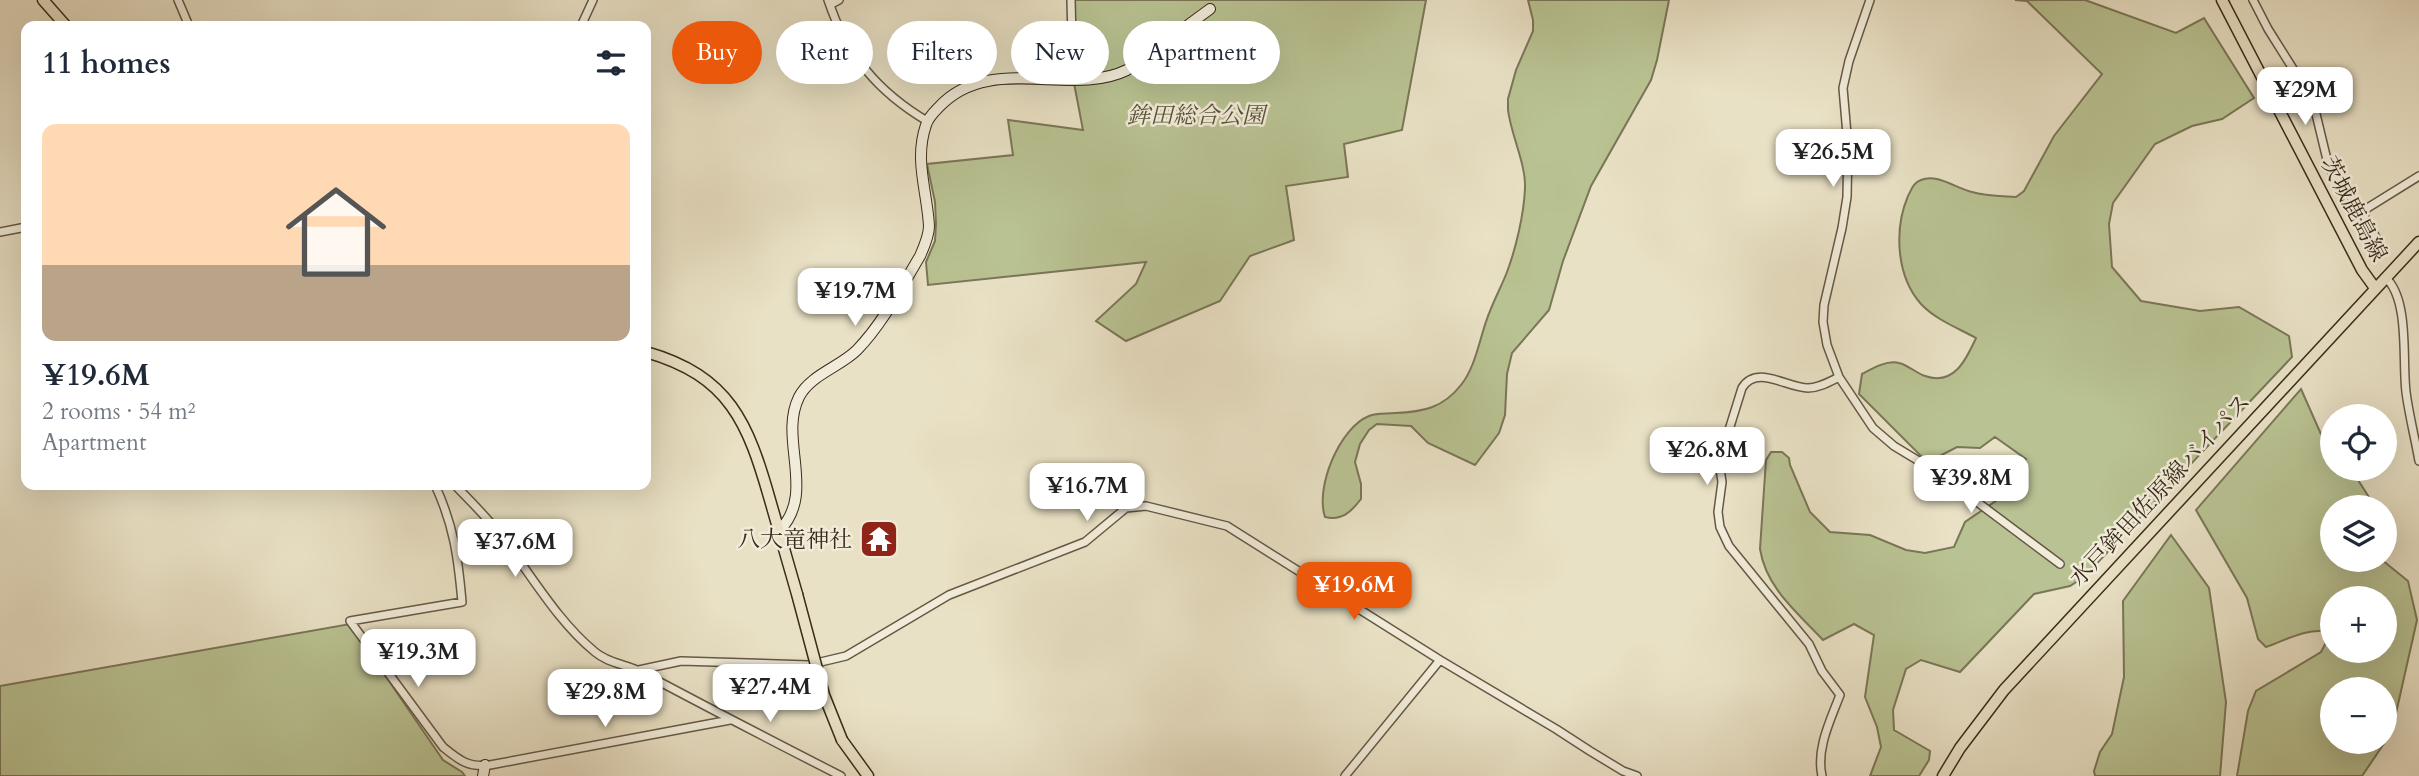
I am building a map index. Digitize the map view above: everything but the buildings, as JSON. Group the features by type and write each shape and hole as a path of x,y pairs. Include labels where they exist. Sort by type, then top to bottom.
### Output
{"main road":[{"path":"43,0 62,21"},
{"name":"茨城鹿島線","path":"2222,0 2362,270 2375,288"},
{"name":"水戸鉾田佐原線バイパス","path":"1943,776 2004,690 2419,242"},
{"path":"651,354 673,361 695,373 733,407 741,419 754,446 824,695 842,740 868,776"}],"street":[{"path":"178,0 187,21"},
{"path":"582,21 593,0"},
{"path":"839,0 829,3 842,37 870,77 902,107 927,121"},
{"path":"1071,0 1072,21"},
{"path":"1870,0 1849,61 1843,88 1848,146 1847,197 1824,305 1823,322 1827,345 1839,377 1873,428 1894,446 1937,472 2060,564"},
{"path":"2253,0 2295,72 2315,114 2329,168 2361,212 2379,243"},
{"path":"1109,77 1127,70 1210,9"},
{"path":"779,531 790,516 797,482 792,422 799,396 806,387 846,360 871,334 926,243 929,228 919,152 927,121 957,91 969,86 1011,80"},
{"path":"2316,182 2333,174"},
{"path":"2361,212 2419,176"},
{"path":"0,232 21,229"},
{"path":"2385,277 2392,283 2401,313 2405,389 2419,461"},
{"path":"1822,776 1819,762 1824,738 1840,695 1822,671 1810,644 1724,540 1718,516 1722,482 1719,462 1742,388 1751,379 1761,376 1795,387 1811,388 1839,377"},
{"path":"437,490 454,535 462,602 350,621 443,747 460,761 484,771 730,720"},
{"path":"460,490 498,531 536,585 581,640 603,658 639,670 841,776"},
{"path":"639,670 681,661 808,665 846,656 949,595 1085,542 1126,508 1146,506 1178,512 1227,527 1440,660 1623,771 1637,776"},
{"path":"1345,776 1440,660"}],"green space":[{"name":"鉾田総合公園","path":"1071,0 1426,0 1402,130 1344,144 1348,177 1286,186 1294,240 1250,256 1220,301 1126,341 1096,321 1136,284 1146,262 928,285 926,262 935,241 936,224 935,202 927,164 1013,155 1008,120 1083,130 1074,84 1109,84 1109,21 1072,21"},
{"path":"1528,0 1669,0 1651,80 1591,186 1563,261 1549,310 1512,353 1507,374 1505,415 1499,433 1475,465 1428,443 1411,426 1377,424 1369,430 1360,444 1355,462 1361,484 1361,499 1346,514 1336,518 1325,517 1323,491 1327,475 1339,446 1348,433 1369,416 1415,411 1440,404 1461,385 1475,359 1510,263 1523,209 1525,179 1510,120 1508,99 1516,70 1533,31"},
{"path":"2015,0 2085,0 2176,33 2204,18 2254,98 2222,119 2192,126 2155,144 2113,203 2109,224 2112,267 2141,301 2200,311 2239,307 2289,336 2292,357 2084,577 2070,586 2034,594 1960,672 1921,660 1906,669 1893,710 1894,730 1930,751 1929,760 1919,776 1870,776 1881,747 1877,727 1865,697 1874,635 1854,624 1823,640 1776,588 1763,563 1760,549 1766,460 1771,452 1782,452 1789,458 1810,512 1830,532 1870,535 1906,550 1925,553 1954,547 1965,522 2006,494 2026,459 1995,437 1980,448 1957,447 1930,461 1921,456 1859,394 1862,374 1894,362 1935,378 1951,374 1968,355 1976,338 1927,310 1906,280 1899,237 1904,209 1914,185 1921,180 1934,178 1977,193 2016,197 2024,191 2054,136 2102,74 2027,1"},
{"path":"2301,389 2320,432 2320,481 2359,481 2368,495 2320,495 2320,572 2397,572 2408,581 2417,620 2397,709 2397,677 2320,677 2320,754 2377,754 2362,776 2237,776 2248,711 2256,691 2320,653 2320,663 2397,663 2397,586 2320,586 2320,631 2266,647 2258,639 2247,598 2196,510"},
{"path":"2171,535 2209,588 2226,702 2220,776 2095,776 2100,752 2112,734 2124,677 2123,601"},
{"path":"350,624 443,760 465,776 0,776 0,686"}],"place":[{"name":"八大竜神社","path":"879,539"}]}
